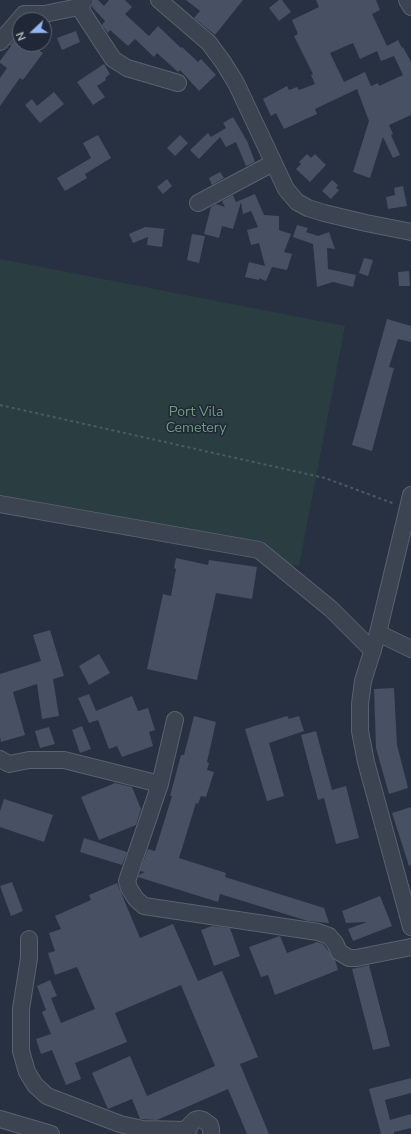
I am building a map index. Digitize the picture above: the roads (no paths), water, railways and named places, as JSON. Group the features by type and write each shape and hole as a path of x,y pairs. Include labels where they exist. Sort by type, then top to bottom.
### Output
{"street":[{"path":"159,0 209,43 224,62 236,83 286,189 297,202 308,208 366,224 411,232"},
{"path":"408,0 411,7"},
{"path":"0,42 24,14 44,14 82,4 113,59 127,68 178,83"},
{"path":"198,203 273,163"},
{"path":"0,504 259,550 331,609 373,650"},
{"path":"410,505 378,633 363,681 360,704 360,731 366,762 411,927"},
{"path":"378,633 411,649"},
{"path":"175,720 160,784 127,881 133,895 144,906 318,932 329,936 335,943 339,952 349,958 356,958 411,947"},
{"path":"0,759 9,764 29,760 64,760 160,784"},
{"path":"29,939 29,958 21,1009 21,1051 27,1072 35,1085 47,1096 120,1124 143,1129 188,1132 189,1126 195,1120 203,1120 210,1125 211,1134"},
{"path":"0,1119 51,1134"}],"park label":[{"name":"Port Vila Cemetery","path":"196,422"}]}
